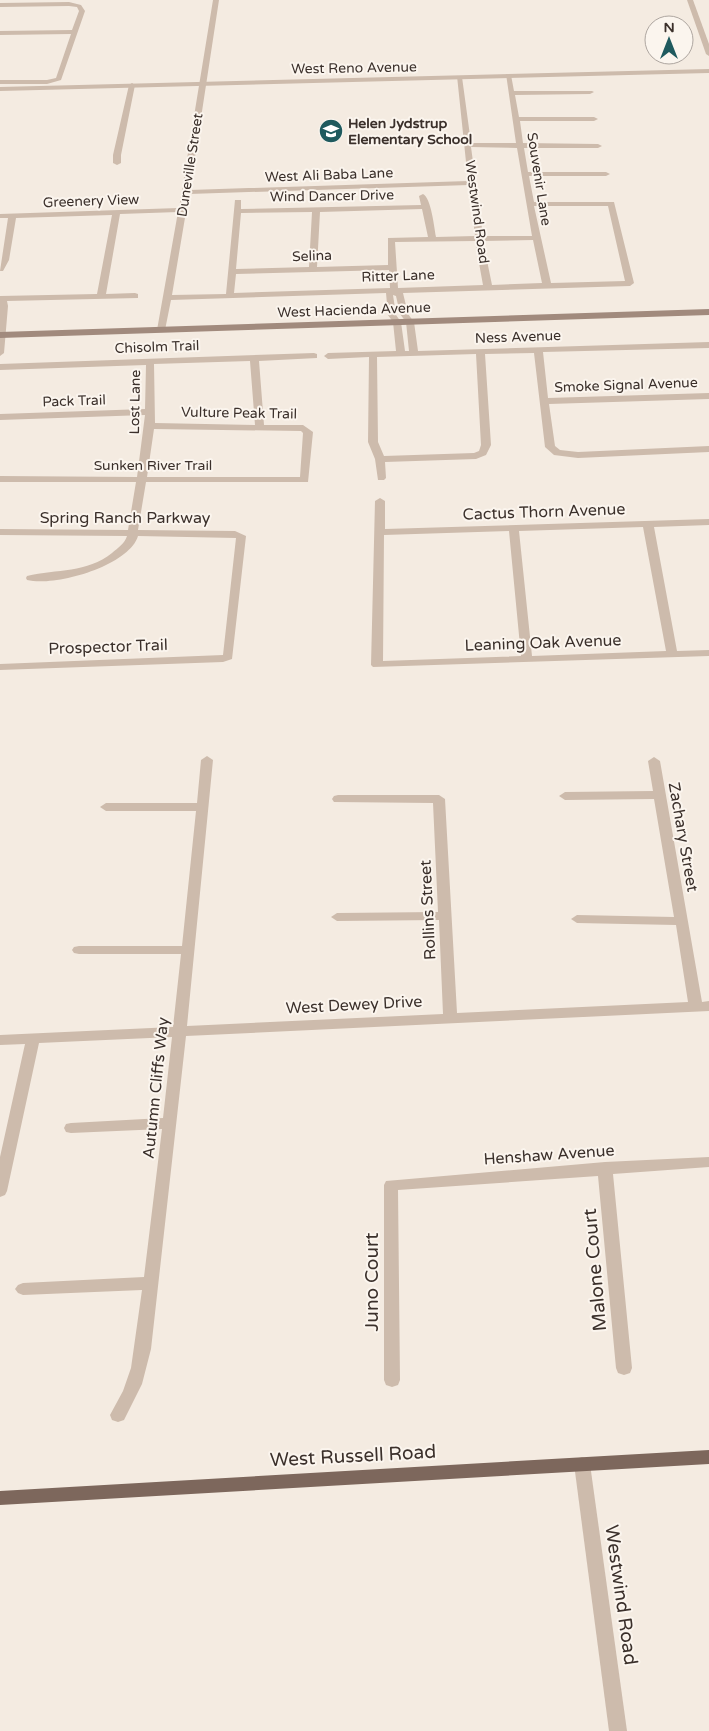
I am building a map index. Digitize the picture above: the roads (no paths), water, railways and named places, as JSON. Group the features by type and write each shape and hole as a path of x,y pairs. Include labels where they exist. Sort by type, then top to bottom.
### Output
{"main road":[{"name":"West Hacienda Avenue","path":"395,318 404,314 709,304"},
{"name":"West Hacienda Avenue","path":"1,331 395,318 410,322 709,312"},
{"name":"West Russell Road","path":"0,1498 709,1457"}],"street":[{"name":"Duneville Street","path":"161,326 186,192 216,0"},
{"path":"690,0 709,54"},
{"path":"0,5 79,6 82,10 59,79 47,82 0,82"},
{"path":"0,33 75,32"},
{"name":"West Reno Avenue","path":"0,89 709,71"},
{"name":"Souvenir Lane","path":"508,76 524,174 547,285"},
{"name":"Westwind Road","path":"460,77 479,238 488,287"},
{"path":"117,163 132,85"},
{"path":"511,93 590,92"},
{"path":"516,119 594,119"},
{"path":"467,145 598,146"},
{"path":"524,174 606,174"},
{"name":"West Ali Baba Lane","path":"186,192 473,183"},
{"path":"423,196 434,240"},
{"name":"Ritter Lane","path":"166,298 630,283 611,204 531,204"},
{"name":"Wind Dancer Drive","path":"231,272 239,206 316,209 426,206"},
{"path":"313,270 316,209"},
{"name":"Greenery View","path":"0,216 182,210"},
{"path":"101,297 116,212"},
{"path":"0,269 5,260 4,239 12,215"},
{"path":"401,354 389,295 394,290 391,240 536,238"},
{"name":"Selina","path":"231,272 393,267"},
{"path":"230,296 231,272"},
{"path":"394,290 400,295 404,314 410,322 414,354"},
{"path":"0,300 135,296"},
{"path":"0,300 4,306 0,353"},
{"name":"Ness Avenue","path":"328,356 709,345"},
{"path":"538,351 550,448 557,453 578,455 709,449"},
{"path":"380,459 476,456 484,453 486,445 480,352"},
{"path":"373,355 373,442 380,459 381,478"},
{"name":"Chisolm Trail","path":"0,367 314,356"},
{"path":"254,358 260,426"},
{"name":"Lost Lane","path":"134,533 150,426 150,361"},
{"name":"Smoke Signal Avenue","path":"544,401 709,396"},
{"name":"Pack Trail","path":"0,417 150,412"},
{"name":"Vulture Peak Trail","path":"150,426 297,426 308,432 305,480"},
{"name":"Sunken River Trail","path":"0,479 305,480"},
{"path":"380,501 380,532"},
{"name":"Cactus Thorn Avenue","path":"380,532 709,522"},
{"path":"648,524 672,655"},
{"path":"514,528 527,660"},
{"name":"Spring Ranch Parkway","path":"0,532 235,534 241,536 229,638 230,652 228,657 216,659"},
{"name":"Leaning Oak Avenue","path":"380,532 377,665 709,653"},
{"path":"31,578 61,576 95,568 121,553 132,539 134,533"},
{"name":"Prospector Trail","path":"0,667 216,659"},
{"name":"Autumn Cliffs Way","path":"118,1415 132,1392 137,1379 151,1283 180,1031 207,760"},
{"name":"Zachary Street","path":"654,761 681,921 702,1006"},
{"path":"565,796 660,795"},
{"name":"Rollins Street","path":"338,799 439,799 450,1018"},
{"path":"106,807 202,807"},
{"path":"337,916 444,916"},
{"path":"577,919 681,921"},
{"path":"79,950 188,950"},
{"name":"West Dewey Drive","path":"0,1040 702,1006"},
{"path":"0,1191 33,1039"},
{"path":"72,1128 170,1123"},
{"name":"Henshaw Avenue","path":"391,1185 605,1168 709,1162"},
{"name":"Malone Court","path":"605,1168 624,1368"},
{"name":"Juno Court","path":"391,1185 392,1380"},
{"path":"23,1289 151,1283"},
{"name":"Westwind Road","path":"582,1464 618,1731"}],"place":[{"name":"Helen Jydstrup Elementary School","path":"331,131"}]}
